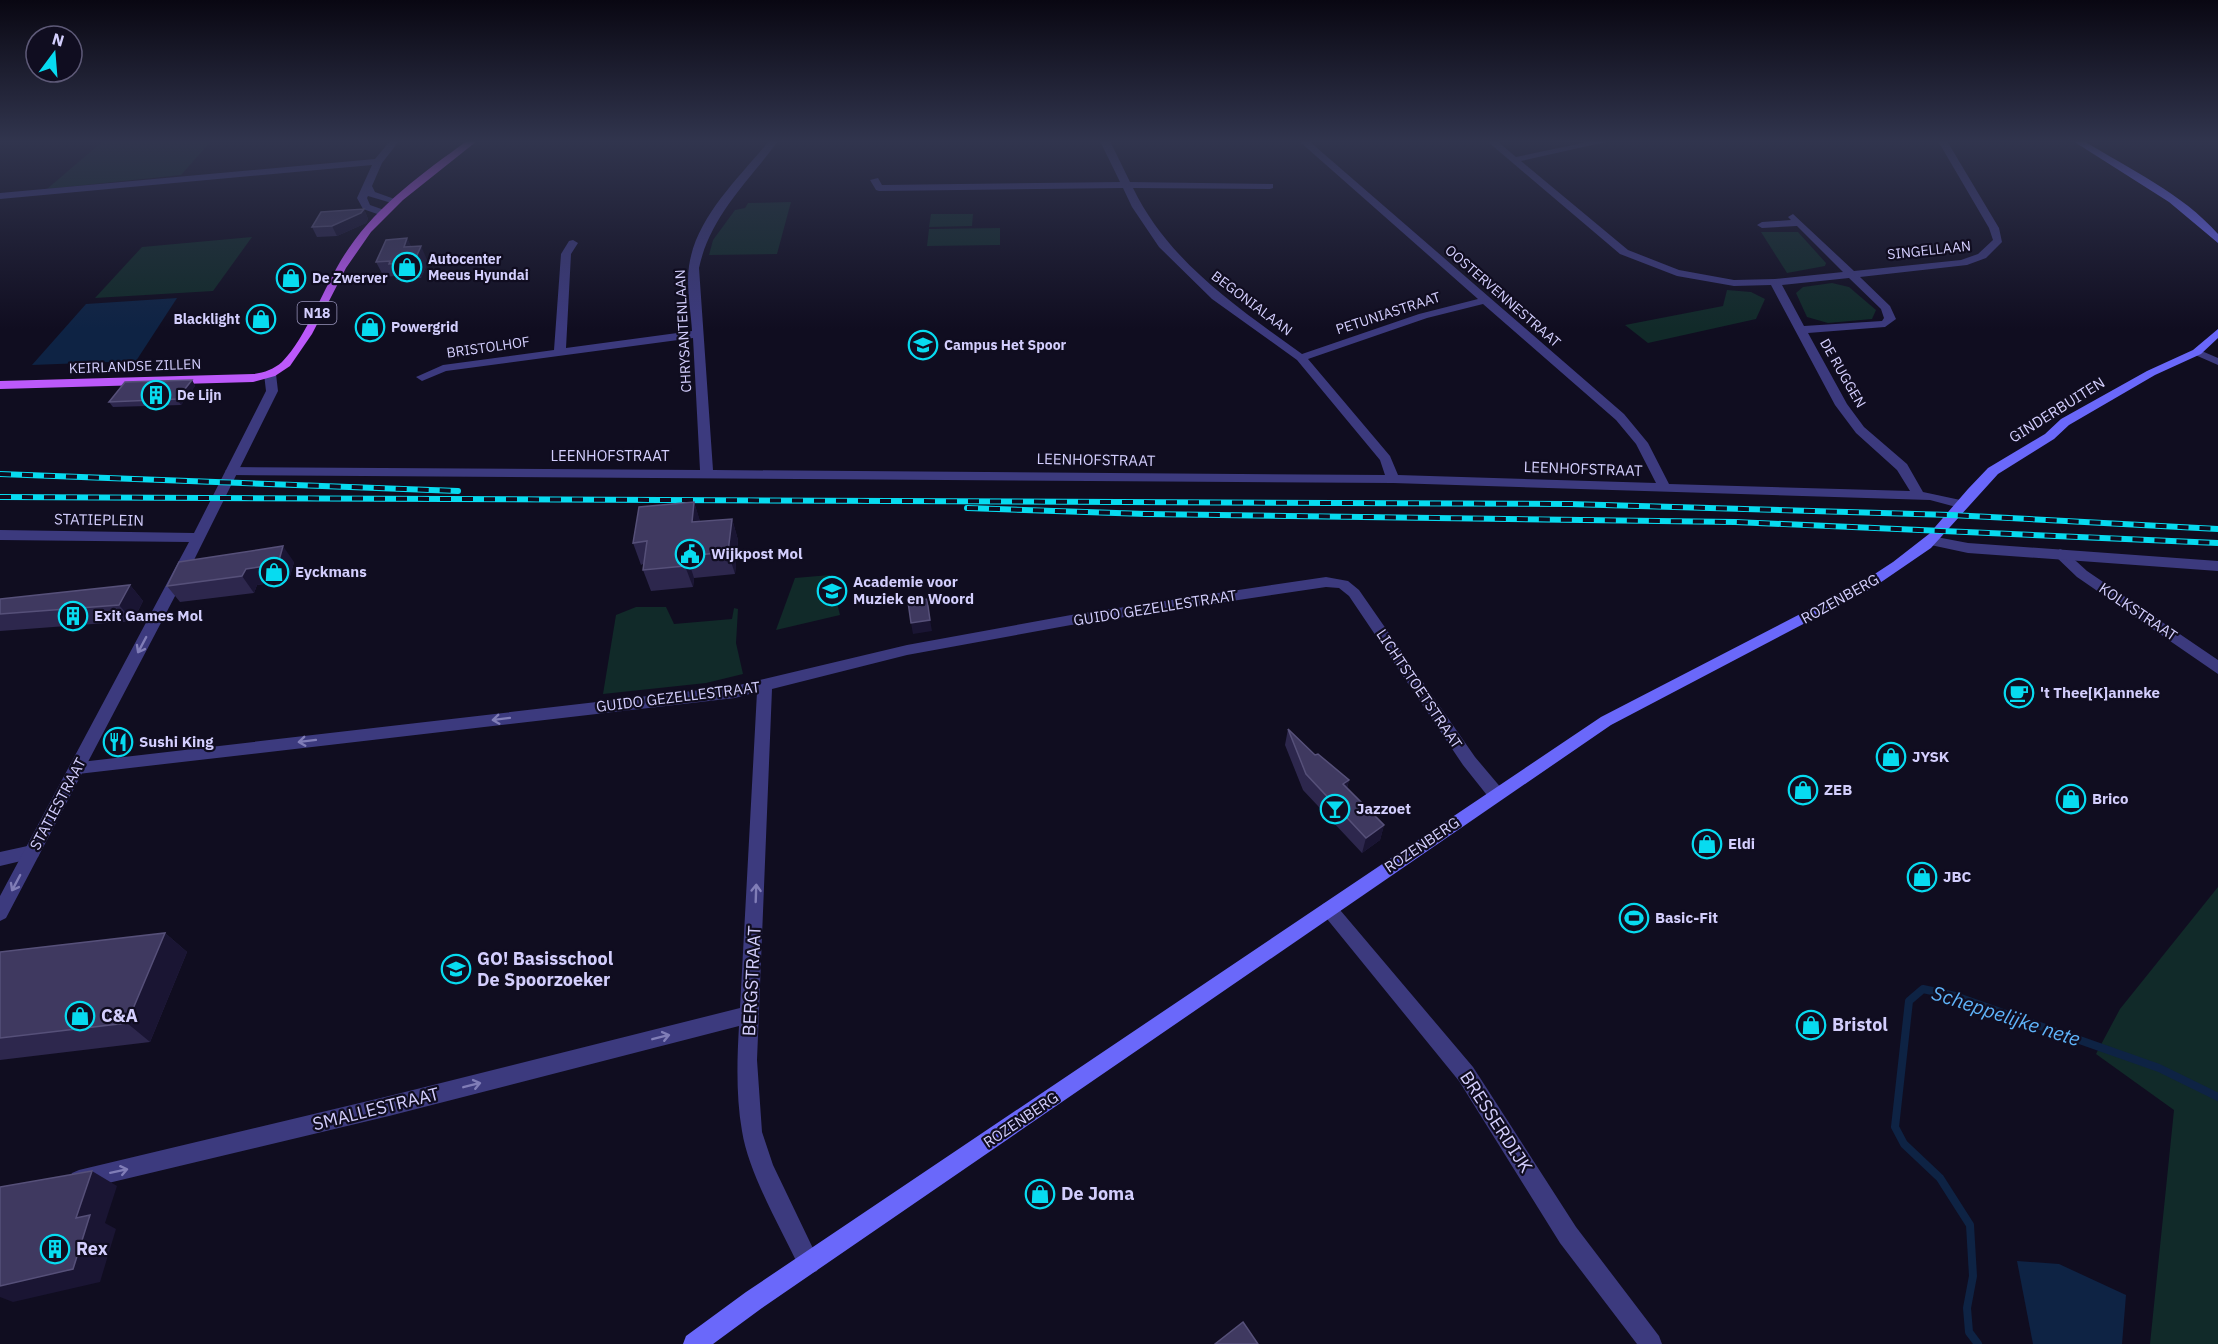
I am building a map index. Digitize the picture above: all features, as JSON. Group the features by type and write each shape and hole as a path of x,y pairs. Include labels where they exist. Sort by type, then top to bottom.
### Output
{"main road":[{"name":"N18","path":"270,374 288,363 343,265 392,204"},
{"path":"2176,204 2210,229 2218,240"},
{"name":"GINDERBUITEN","path":"1931,541 1960,504 1992,471 2059,430 2065,422 2151,373 2197,352 2218,332"},
{"name":"KEIRLANDSE ZILLEN","path":"0,385 253,378 270,374"},
{"name":"ROZENBERG","path":"694,1344 809,1263 1606,721 1869,584 1931,541"}],"street":[{"path":"365,204 366,207 383,213"},
{"name":"CHRYSANTENLAAN","path":"706,473 694,268 700,239 727,204"},
{"name":"BEGONIALAAN","path":"1137,204 1153,231 1177,260 1216,297 1301,358 1386,459 1394,479"},
{"name":"OOSTERVENNESTRAAT","path":"1375,204 1634,432 1665,488"},
{"path":"1566,204 1624,252 1651,265 1711,280 1775,282 1848,274"},
{"name":"SINGELLAAN","path":"1848,274 1979,260 1989,254 1998,240 1994,228 1979,204"},
{"path":"1762,225 1796,220 1848,274 1886,308 1890,319 1885,324 1802,330"},
{"path":"560,352 566,254 573,243"},
{"name":"DE RUGGEN","path":"1775,282 1841,405 1860,430 1902,466 1920,495"},
{"name":"PETUNIASTRAAT","path":"1301,358 1423,316 1485,300"},
{"name":"BRISTOLHOF","path":"422,377 443,368 698,334"},
{"path":"2197,352 2218,362"},
{"name":"STATIESTRAAT","path":"0,913 198,538 272,391 270,374"},
{"name":"LEENHOFSTRAAT","path":"231,471 1394,479 1920,495 1960,504"},
{"name":"STATIEPLEIN","path":"0,535 198,538"},
{"path":"1931,541 1968,548 2218,566"},
{"name":"KOLKSTRAAT","path":"2060,554 2082,574 2218,668"},
{"name":"GUIDO GEZELLESTRAAT","path":"78,768 765,686 792,676 849,662 1071,620 1326,582 1343,584"},
{"name":"LICHTSTOETSTRAAT","path":"1343,584 1354,593 1469,761 1496,794"},
{"name":"BERGSTRAAT","path":"765,686 747,1060 752,1132 764,1168 809,1263"},
{"path":"0,859 32,852"},
{"name":"BRESSERDIJK","path":"1329,909 1436,1034 1466,1074 1568,1235 1651,1344"},
{"name":"SMALLESTRAAT","path":"55,1185 389,1106 751,1014"}],"green space":[{"path":"748,204 791,204 777,254 709,255 713,240 735,210 745,208"},
{"path":"931,214 973,214 972,226 929,227"},
{"path":"1000,228 1000,245 927,246 929,229"},
{"path":"1761,232 1798,232 1826,263 1825,266 1787,273"},
{"path":"252,237 213,291 95,298 142,247"},
{"path":"1832,283 1849,287 1876,310 1872,319 1828,323 1807,317 1796,293 1803,287"},
{"path":"1727,290 1751,292 1765,299 1756,319 1648,343 1625,325 1723,306"},
{"path":"830,575 840,615 776,630 795,578"},
{"path":"636,607 666,607 674,624 732,619 734,608 738,609 736,643 743,674 706,683 603,694 616,615"},
{"path":"2218,887 2218,1344 2150,1344 2174,1110 2096,1054 2120,1009"}],"water":[{"path":"177,298 136,361 32,365 86,304"},
{"path":"2017,1261 2059,1264 2126,1295 2122,1344 2033,1344"}],"building":[{"path":"364,209 361,213 332,226 312,227 321,212"},
{"path":"407,238 404,247 421,246 414,262 389,264 390,261 376,262 386,240"},
{"name":"De Lijn","path":"192,380 177,399 109,402 125,382"},
{"path":"694,502 692,522 732,519 728,552 687,556 685,566 643,570 647,541 633,543 639,507"},
{"path":"283,546 278,564 246,569 242,576 167,586 179,562"},
{"path":"130,585 119,605 0,614 0,599"},
{"path":"927,599 930,620 911,623 908,602"},
{"path":"1288,729 1315,755 1318,754 1349,780 1343,784 1384,825 1366,838 1306,774"},
{"name":"C&A","path":"165,933 127,1023 0,1038 0,952"},
{"name":"Rex","path":"92,1171 76,1218 90,1215 73,1269 0,1286 0,1187"},
{"path":"1243,1322 1258,1344 1215,1344"}],"waterway":[{"name":"Scheppelijke nete","path":"1978,1344 1969,1332 1967,1308 1973,1276 1970,1225 1940,1178 1904,1144 1895,1127 1909,1001 1923,989 1955,996 2159,1068 2218,1097"}],"railway":[{"path":"0,474 458,491"},
{"path":"0,497 1569,504 1951,515 2218,529"},
{"path":"967,508 1146,514 1735,522 2218,543"}],"place":[{"name":"Autocenter Meeus Hyundai","path":"407,267"},
{"name":"De Zwerver","path":"291,278"},
{"name":"Blacklight","path":"261,319"},
{"name":"Powergrid","path":"370,327"},
{"name":"Campus Het Spoor","path":"923,345"},
{"name":"De Lijn","path":"156,395"},
{"name":"Wijkpost Mol","path":"690,554"},
{"name":"Eyckmans","path":"274,572"},
{"name":"Academie voor Muziek en Woord","path":"832,591"},
{"name":"Exit Games Mol","path":"73,616"},
{"name":"'t Thee[K]anneke","path":"2019,693"},
{"name":"Sushi King","path":"118,742"},
{"name":"JYSK","path":"1891,757"},
{"name":"ZEB","path":"1803,790"},
{"name":"Brico","path":"2071,799"},
{"name":"Jazzoet","path":"1335,809"},
{"name":"Eldi","path":"1707,844"},
{"name":"JBC","path":"1922,877"},
{"name":"Basic-Fit","path":"1634,918"},
{"name":"GO! Basisschool De Spoorzoeker","path":"456,969"},
{"name":"C&A","path":"80,1016"},
{"name":"Bristol","path":"1811,1025"},
{"name":"De Joma","path":"1040,1194"},
{"name":"Rex","path":"55,1249"}]}
